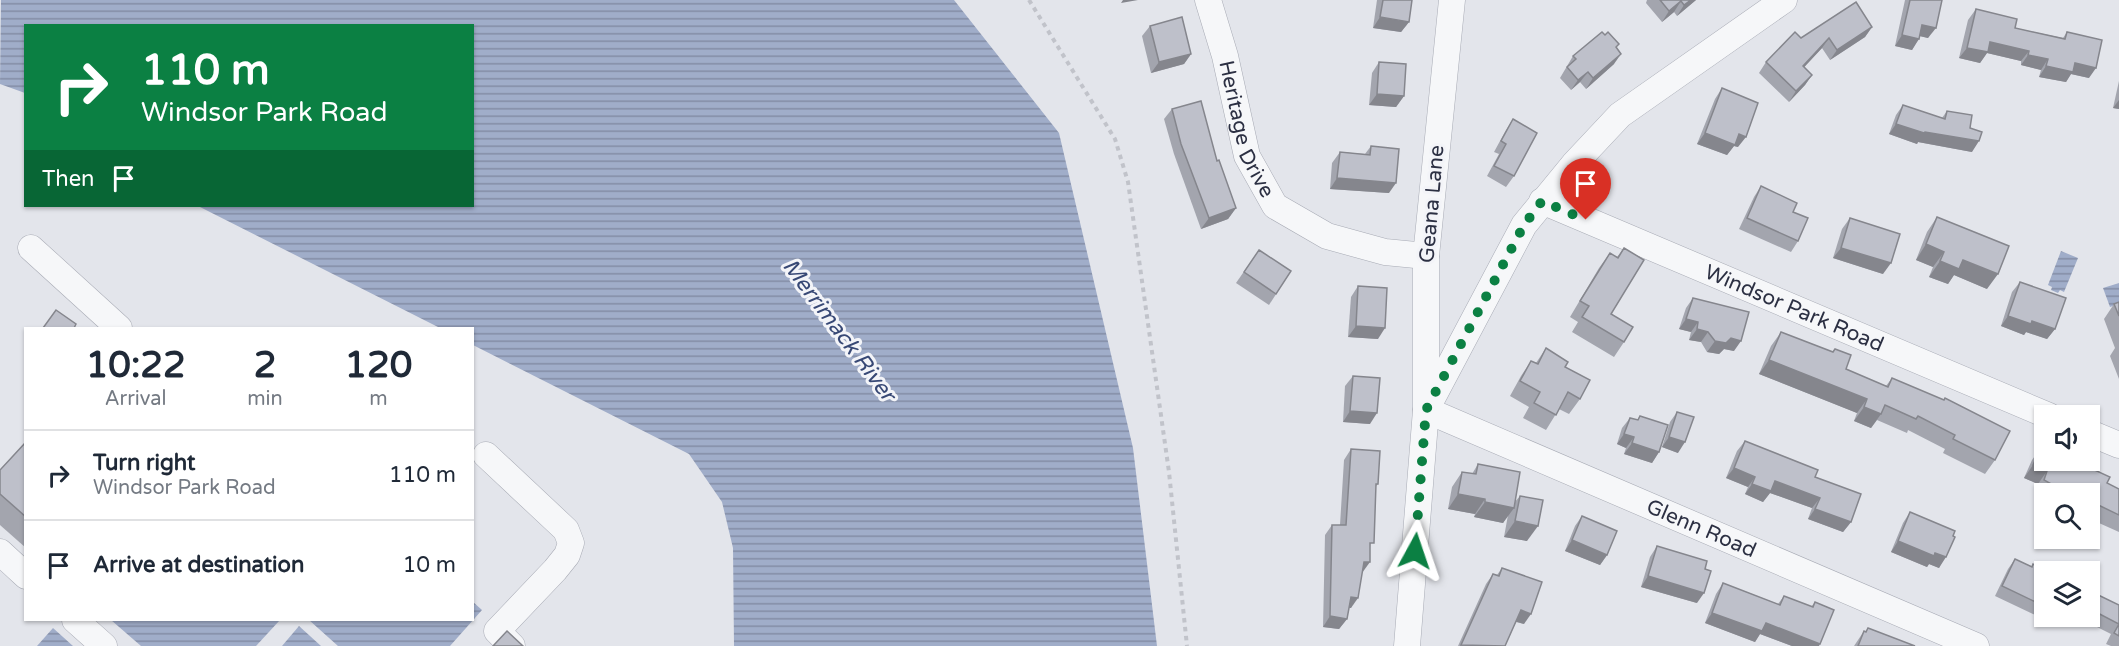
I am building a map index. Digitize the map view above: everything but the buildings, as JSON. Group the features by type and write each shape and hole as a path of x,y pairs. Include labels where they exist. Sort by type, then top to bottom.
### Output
{"street":[{"name":"Heritage Drive","path":"1208,0 1225,56 1247,156 1275,206 1327,236 1385,252 1426,256"},
{"name":"Geana Lane","path":"1407,646 1426,410 1426,256 1452,0"},
{"path":"1426,410 1524,225 1542,201 1620,115 1784,0"},
{"name":"Windsor Park Road","path":"1542,201 2034,410"},
{"path":"31,248 118,327"},
{"name":"Glenn Road","path":"1426,410 1976,646"},
{"path":"2100,437 2119,445"},
{"path":"486,455 566,530 571,543 567,555 555,570 497,631 512,646"},
{"path":"0,552 24,574"},
{"path":"79,621 104,646"}],"path":[{"path":"1029,0 1115,140 1128,182 1169,472 1187,646"}],"water":[{"name":"Merrimack River","path":"1,0 954,0 1059,133 1133,448 1157,646 734,646 733,548 722,502 689,454 474,346 474,327 438,327 200,207 474,207 474,24 24,24 24,93 0,84"},
{"path":"2061,251 2078,258 2064,292 2060,290 2058,293 2051,290 2052,287 2048,285"},
{"path":"2119,283 2119,304 2110,307 2103,288"},
{"path":"474,603 482,610 474,619"},
{"path":"112,621 279,621 256,646 141,646"},
{"path":"310,621 472,621 450,646 338,646"},
{"path":"299,626 321,646 282,646"},
{"path":"53,628 73,646 37,646"}],"route":[{"path":"1415,551 1426,410 1524,225 1542,201 1586,220"}]}
